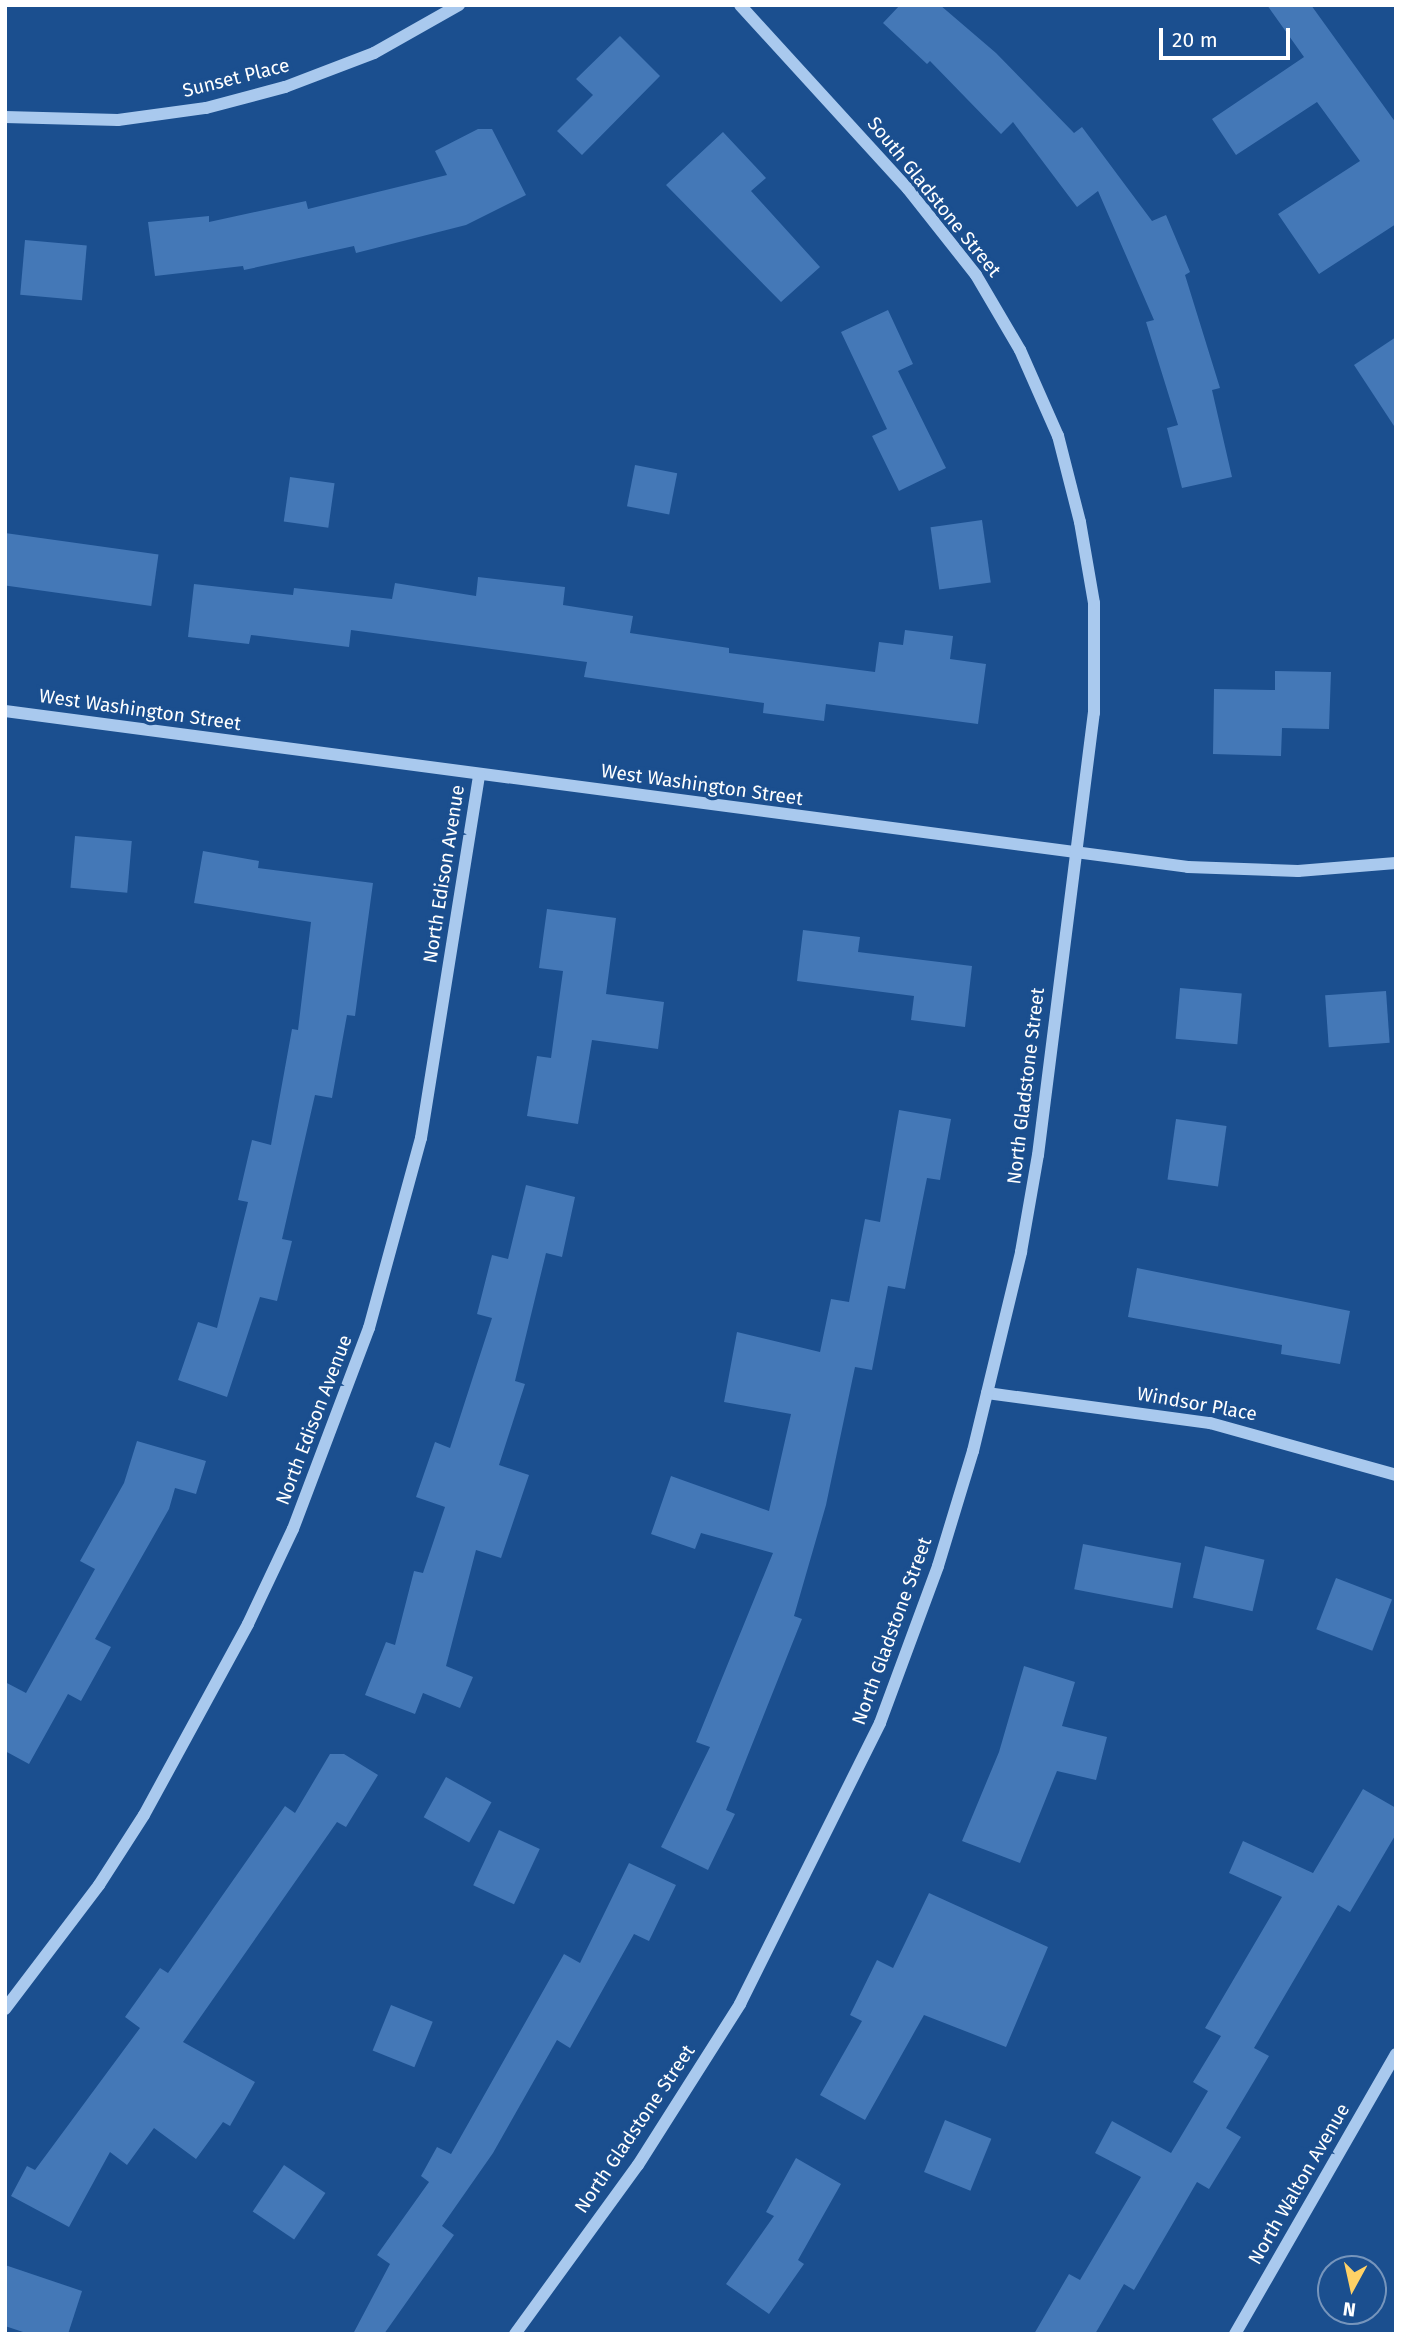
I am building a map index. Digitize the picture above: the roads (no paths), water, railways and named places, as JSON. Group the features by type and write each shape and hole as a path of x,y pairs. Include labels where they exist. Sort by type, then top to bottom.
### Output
{"street":[{"name":"Sunset Place","path":"5,117 118,120 206,108 285,87 374,53 459,5"},
{"name":"South Gladstone Street","path":"740,5 908,189 976,275 1020,350 1058,436 1080,522 1094,603 1094,713 1074,853"},
{"name":"West Washington Street","path":"5,711 1188,867 1298,872 1396,863"},
{"name":"North Edison Avenue","path":"5,2009 99,1885 144,1815 248,1624 293,1529 369,1328 421,1138 478,775"},
{"name":"North Gladstone Street","path":"515,2334 638,2165 740,2004 842,1804 880,1723 939,1566 987,1393 1021,1252 1038,1155 1074,853"},
{"name":"Windsor Place","path":"987,1393 1210,1423 1396,1475"},
{"name":"North Walton Avenue","path":"1235,2334 1396,2053"}]}
